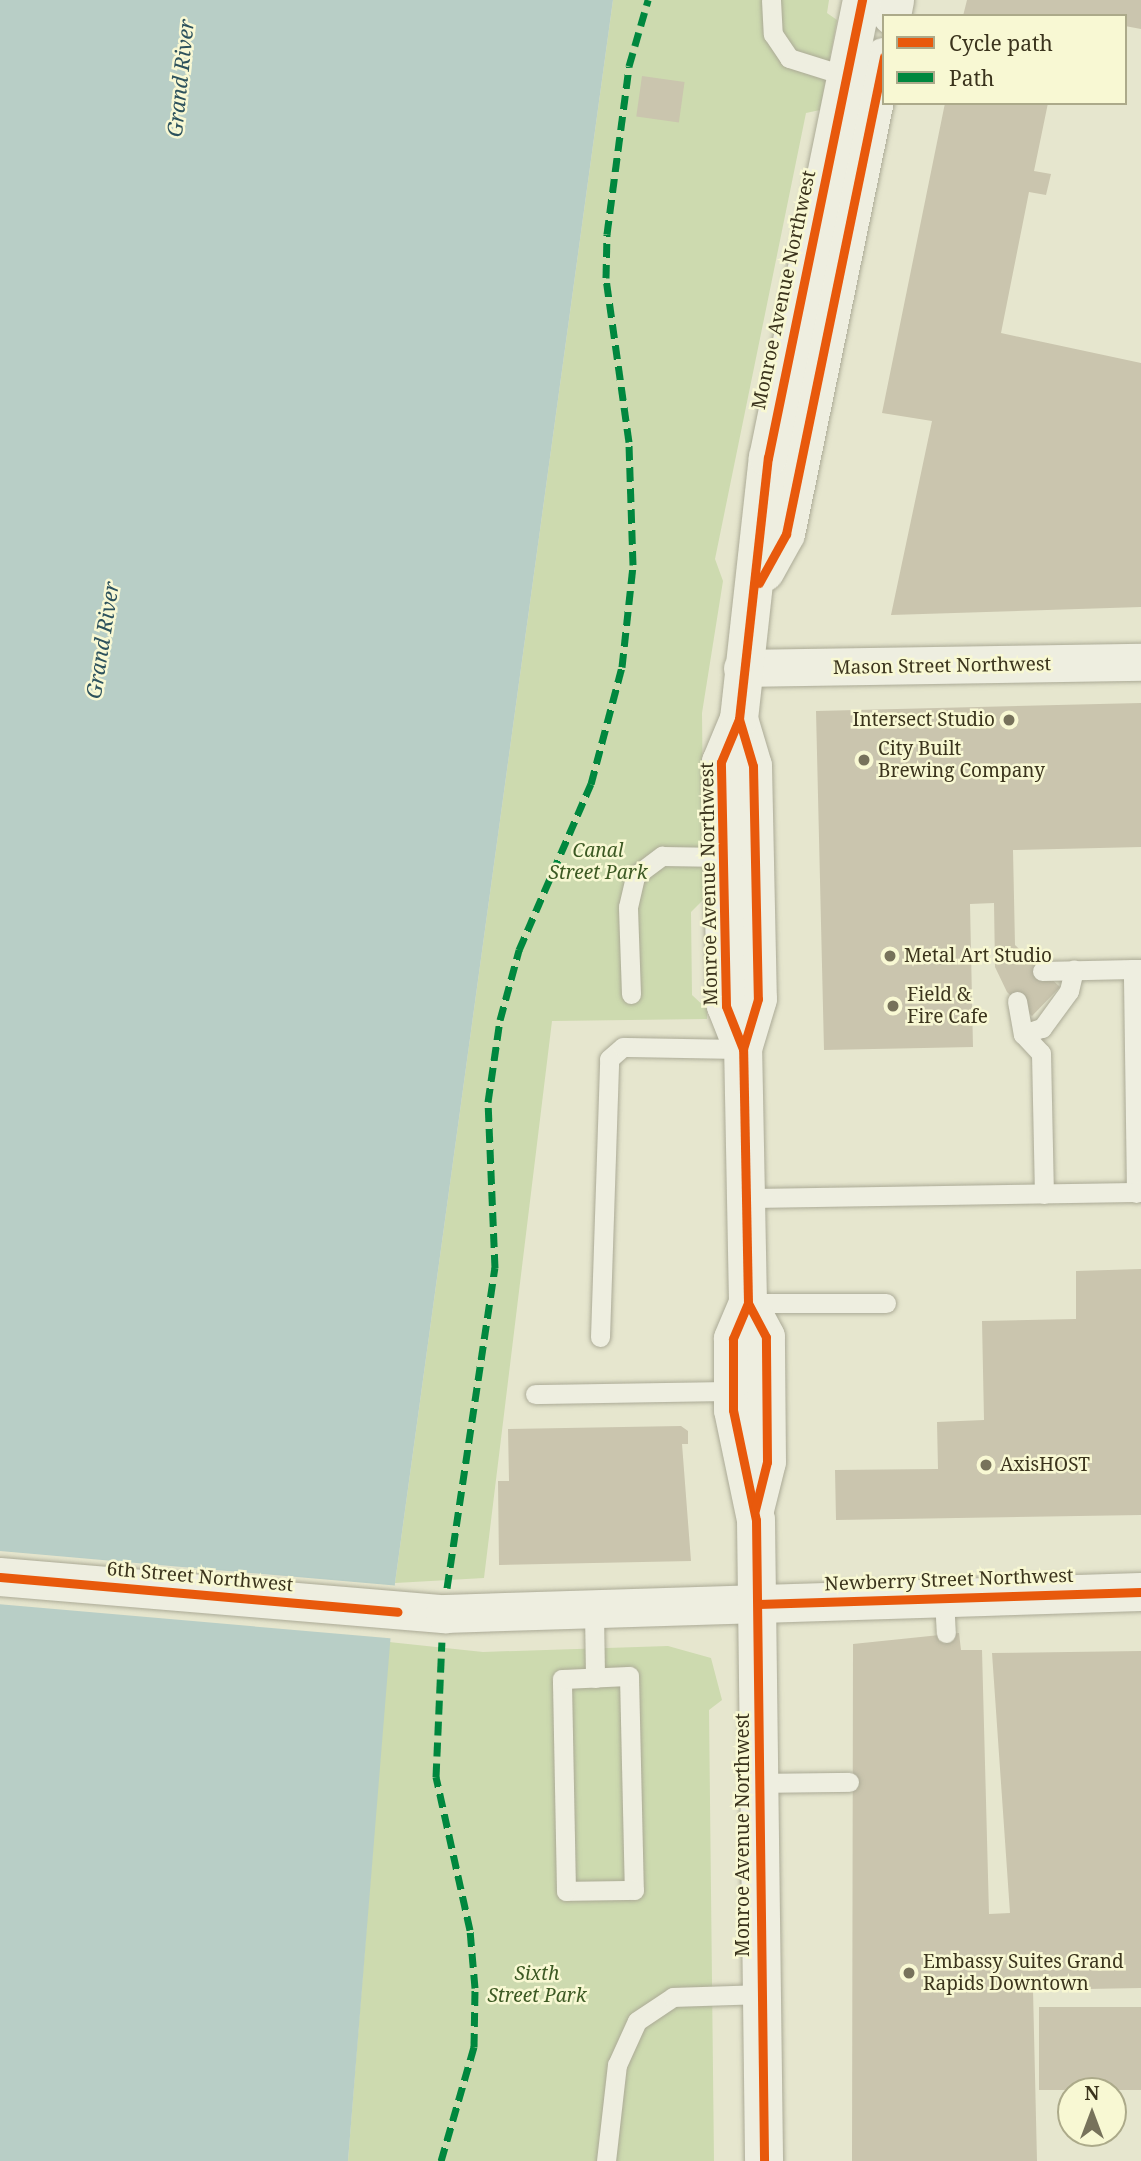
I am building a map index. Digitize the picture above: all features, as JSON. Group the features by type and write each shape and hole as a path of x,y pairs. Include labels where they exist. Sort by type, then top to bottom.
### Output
{"main road":[{"name":"Monroe Avenue Northwest","path":"819,291 846,76 862,0"},
{"name":"Monroe Avenue Northwest","path":"743,1049 726,1006 721,762 739,719 742,668 756,589 766,467 819,291 882,64"},
{"name":"Monroe Avenue Northwest","path":"739,719 753,766 758,999 743,1049 748,1303 733,1339 733,1391 755,1510 761,1783 764,2161"},
{"name":"Monroe Avenue Northwest","path":"748,1303 766,1337 767,1462 755,1510"},
{"name":"6th Street Northwest","path":"0,1577 397,1612"},
{"name":"Newberry Street Northwest","path":"397,1612 594,1612 758,1604 945,1616 1141,1592"}],"street":[{"name":"Mason Street Northwest","path":"742,668 1141,662"}],"lane":[{"path":"771,0 773,34 789,58 846,76"},
{"path":"631,994 628,907 635,876 662,856 723,857"},
{"path":"746,1198 1138,1193 1137,969 1042,971"},
{"path":"1023,1034 1042,1028 1069,991 1074,970"},
{"path":"1017,1001 1023,1034 1041,1053 1044,1194"},
{"path":"600,1337 609,1059 623,1047 743,1049"},
{"path":"748,1303 886,1303"},
{"path":"535,1394 733,1391"},
{"path":"594,1612 595,1678"},
{"path":"629,1676 634,1890 566,1891 562,1679 595,1678 629,1676"},
{"path":"761,1783 849,1782"},
{"path":"606,2161 617,2066 637,2021 673,1997 762,1994"}],"green space":[{"name":"Canal Street Park","path":"613,0 829,0 827,13 837,20 820,110 806,113 715,559 723,581 702,713 704,899 691,912 692,995 707,1009 707,1019 552,1021 484,1578 395,1583"},
{"name":"Sixth Street Park","path":"389,1642 483,1652 668,1646 711,1658 722,1700 709,1710 714,2161 348,2161"}],"water":[{"name":"Grand River","path":"0,0 613,0 395,1583 348,2161 0,2161"}],"pier":[{"path":"0,1551 397,1586 393,1639 0,1604"}],"building":[{"path":"967,0 1141,0 1141,29 1127,26 1127,14 964,14"},
{"path":"642,76 685,82 679,123 636,117"},
{"path":"945,105 1048,105 1034,171 1051,174 1046,195 1029,192 1001,333 1141,363 1141,607 891,615 932,421 882,413"},
{"path":"1141,703 1141,847 1013,850 1015,945 1060,987 1032,1016 1007,992 995,967 994,903 970,904 973,1047 824,1050 816,711"},
{"path":"1141,1269 1141,1515 836,1520 835,1470 938,1469 937,1422 984,1420 982,1321 1076,1319 1076,1271"},
{"path":"681,1426 688,1431 688,1444 682,1444 691,1561 499,1565 498,1481 509,1481 508,1429"},
{"path":"959,1633 961,1650 982,1650 989,1914 1010,1913 992,1653 1141,1651 1141,1988 1033,1990 1037,2161 852,2161 853,1644"},
{"path":"1039,2007 1141,2007 1141,2090 1127,2090 1127,2077 1057,2077 1057,2090 1039,2090"}],"marked path":[{"path":"447,1588 495,1268 488,1102 500,1020 519,950 591,784 622,667 633,565 629,442 606,278 607,234 629,66 648,0"},
{"path":"441,2161 474,2047 475,1988 470,1930 436,1777 442,1642"}],"cycle path":[{"path":"755,1510 767,1462 766,1337 748,1303 743,1049 726,1006 721,762 739,719 768,458 862,0"},
{"path":"759,583 786,534 882,67"},
{"path":"739,719 753,766 758,999 743,1049"},
{"path":"748,1303 733,1339 733,1410 756,1520 764,2161"},
{"path":"0,1577 397,1612"},
{"path":"758,1604 1141,1592"}],"place":[{"name":"Intersect Studio","path":"1009,720"},
{"name":"City Built Brewing Company","path":"864,760"},
{"name":"Metal Art Studio","path":"890,956"},
{"name":"Field & Fire Cafe","path":"893,1006"},
{"name":"AxisHOST","path":"986,1465"},
{"name":"Embassy Suites Grand Rapids Downtown","path":"909,1973"}]}
